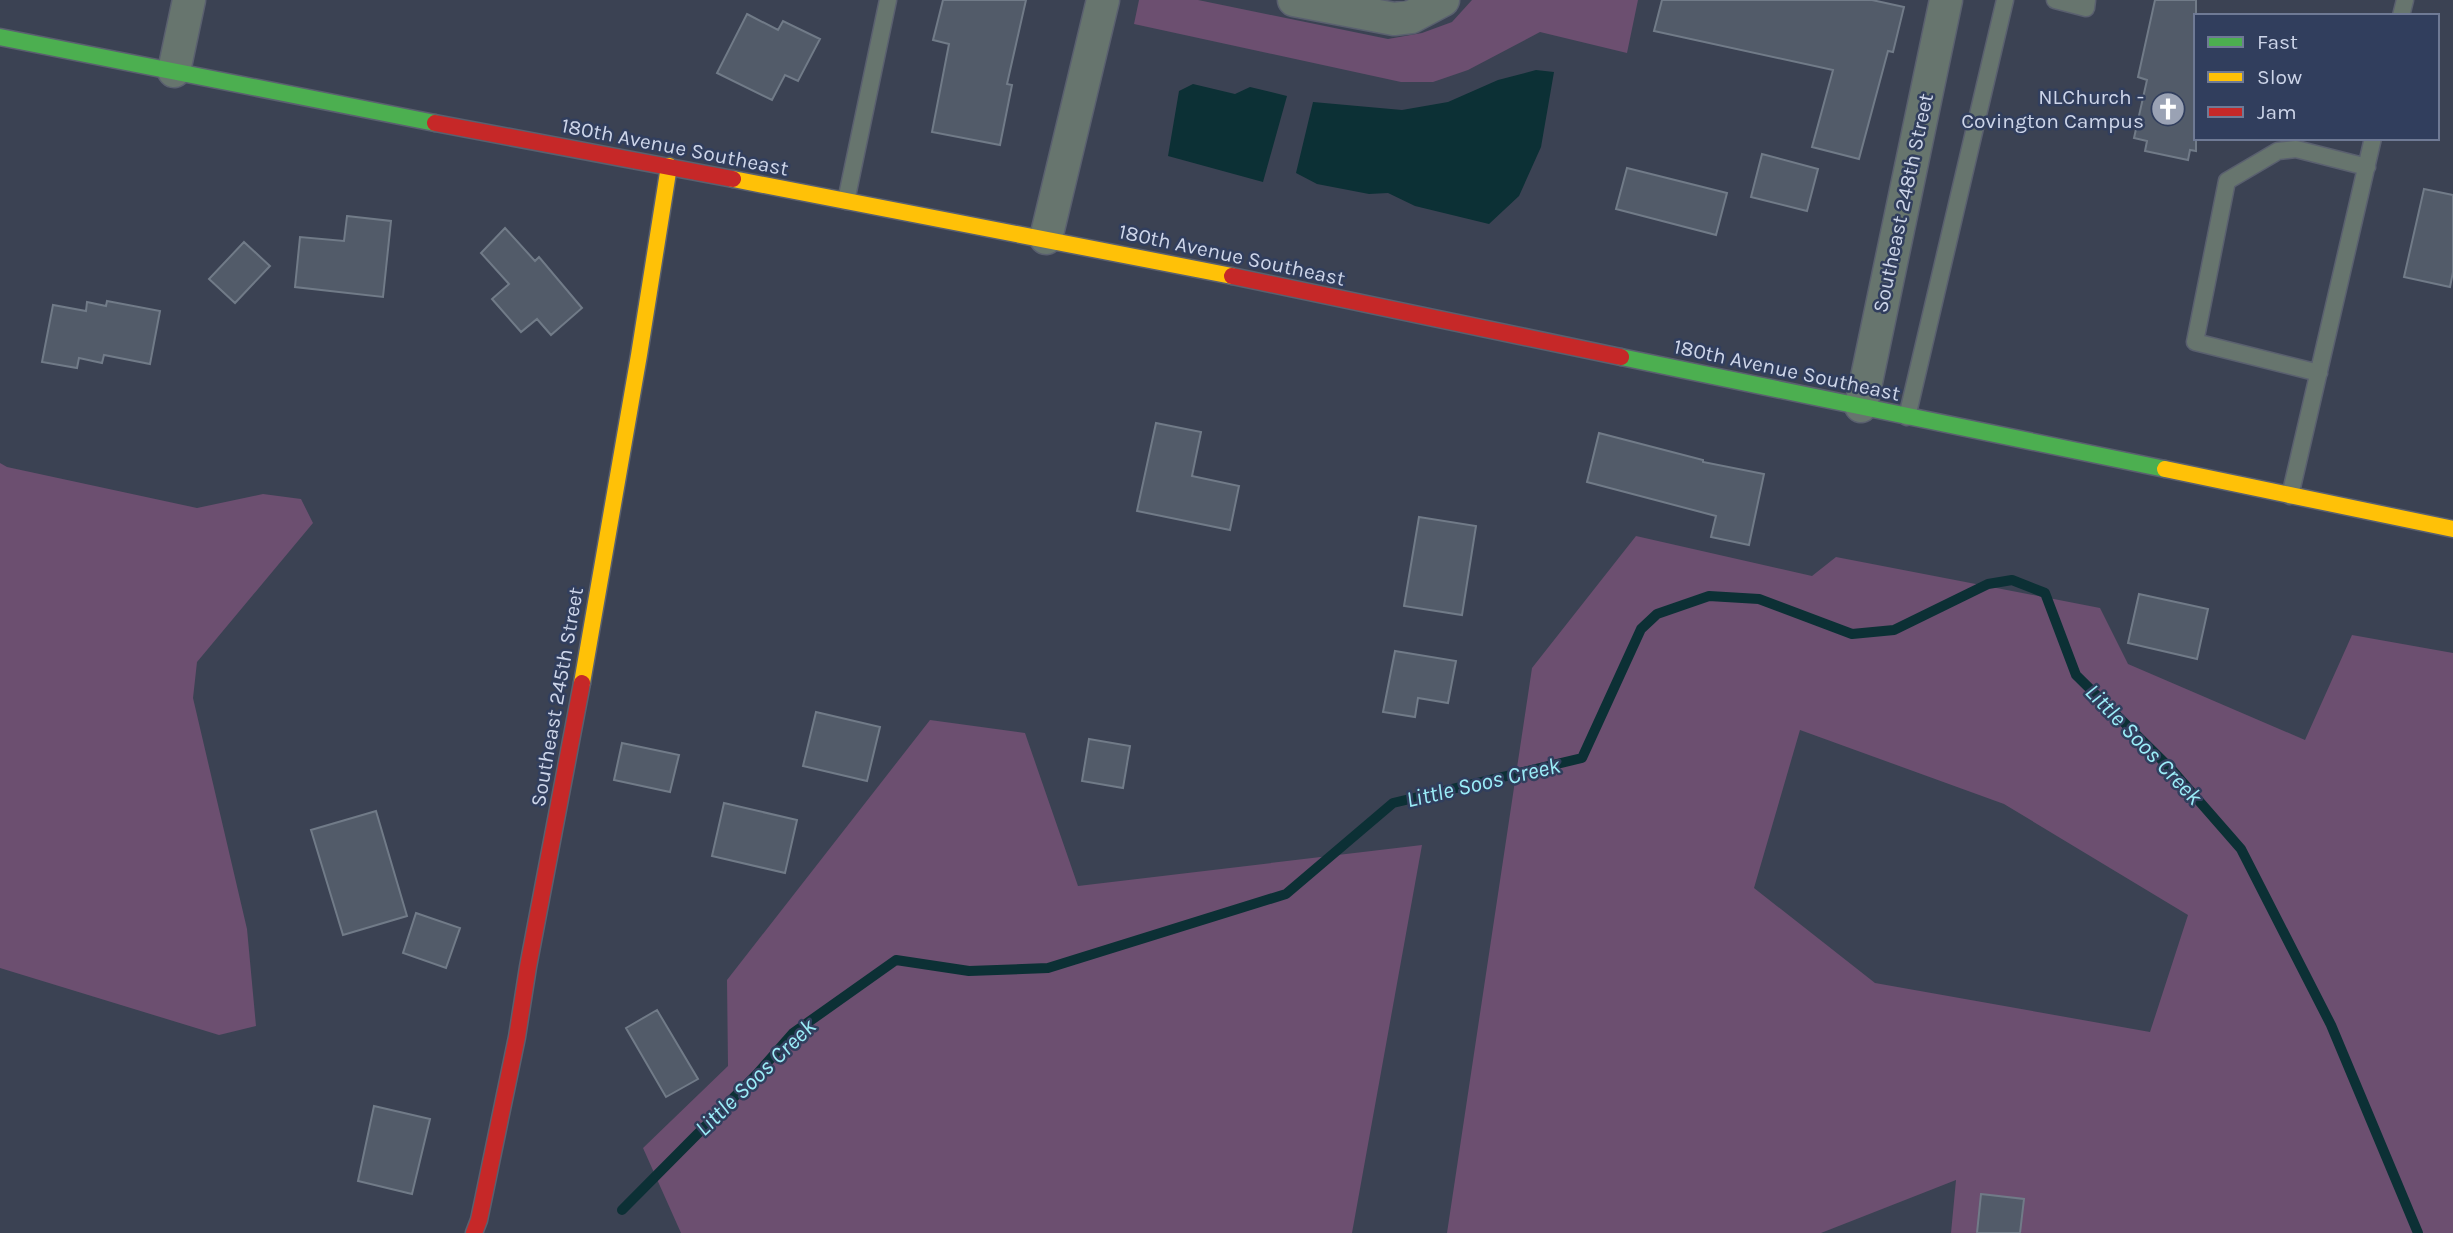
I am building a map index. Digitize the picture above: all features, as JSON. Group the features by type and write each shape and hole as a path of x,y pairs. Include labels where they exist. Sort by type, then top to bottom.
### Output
{"street":[{"path":"174,71 189,0"},
{"path":"1046,238 1103,0"},
{"path":"1294,0 1394,19 1411,17 1439,3"},
{"name":"Southeast 248th Street","path":"1861,406 1946,0"},
{"name":"180th Avenue Southeast","path":"0,37 488,133 1046,238 2453,528"},
{"name":"Southeast 245th Street","path":"474,1233 517,1037 573,735 669,166"}],"lane":[{"path":"846,201 888,0"},
{"path":"1907,417 2005,0"},
{"path":"2055,0 2085,8 2087,0"},
{"path":"2290,496 2373,140"},
{"path":"2319,373 2195,342 2227,181 2278,151 2296,149 2367,167"}],"shaded area":[{"path":"1139,0 1198,0 1388,39 1422,33 1452,22 1472,0 1638,0 1627,53 1540,32 1468,70 1433,82 1401,82 1134,24"},
{"path":"1536,70 1554,72 1541,147 1519,196 1489,224 1415,206 1388,193 1369,194 1317,184 1296,173 1313,102 1402,110 1448,102 1498,80"},
{"path":"1193,84 1235,94 1250,87 1287,96 1263,182 1168,156 1179,91"},
{"path":"0,463 7,467 197,508 263,494 301,499 313,523 197,662 193,698 247,929 256,1026 219,1035 0,968"},
{"path":"1636,536 1812,576 1836,557 2100,608 2128,664 2305,740 2352,635 2453,653 2453,1233 1951,1233 1956,1180 1821,1233 1447,1233 1532,668","holes":["1800,730 2004,804 2188,915 2150,1032 1875,983 1754,888"]},
{"path":"930,720 1025,733 1078,886 1422,845 1352,1233 681,1233 643,1148 728,1066 727,980"}],"building":[{"path":"943,0 1026,0 1007,84 1012,85 1000,145 932,132 949,44 933,40"},
{"path":"1662,0 1872,0 1904,7 1893,52 1888,51 1859,159 1812,147 1833,70 1654,31"},
{"name":"NLChurch - Covington Campus","path":"2155,0 2196,0 2196,151 2190,150 2188,160 2145,151 2147,141 2134,138 2147,80 2138,77"},
{"path":"747,14 778,30 783,21 820,39 798,81 785,75 772,100 717,73"},
{"path":"1762,154 1818,169 1807,211 1751,197"},
{"path":"1627,168 1727,193 1716,235 1616,209"},
{"path":"2424,189 2453,195 2453,272 2450,287 2404,277"},
{"path":"347,216 391,221 383,297 295,287 300,237 344,241"},
{"path":"505,228 535,261 539,257 582,308 551,335 537,319 521,332 492,299 509,284 481,253"},
{"path":"244,242 270,266 235,303 209,279"},
{"path":"107,301 160,311 150,364 104,355 102,363 79,358 77,368 42,362 53,305 86,311 87,302 106,306"},
{"path":"1156,423 1201,432 1192,476 1239,486 1230,530 1137,511"},
{"path":"1599,433 1703,462 1764,474 1749,545 1711,537 1716,516 1587,482"},
{"path":"1419,517 1476,526 1462,615 1404,606"},
{"path":"2139,594 2208,609 2197,659 2128,643"},
{"path":"1395,651 1456,661 1448,703 1418,698 1415,717 1383,712"},
{"path":"816,712 880,727 867,781 803,766"},
{"path":"1089,739 1130,746 1123,788 1082,781"},
{"path":"622,743 679,755 670,792 614,780"},
{"path":"724,803 797,820 785,873 712,856"},
{"path":"376,811 407,916 343,935 311,830"},
{"path":"416,913 460,928 446,968 403,953"},
{"path":"657,1010 698,1079 666,1097 626,1028"},
{"path":"374,1106 430,1119 412,1194 358,1181"},
{"path":"1981,1194 2024,1199 2020,1233 1977,1233"}],"waterway":[{"name":"Little Soos Creek","path":"622,1210 757,1074 793,1033 896,960 969,971 1048,968 1286,894 1393,803 1582,758 1641,629 1657,614 1709,596 1759,599 1852,634 1894,630 1988,584 2012,580 2045,593 2076,675 2172,770 2241,849 2331,1025 2418,1233"}],"traffic: fast":[{"path":"0,37 435,123"},
{"path":"1621,357 2165,469"}],"traffic: slow":[{"path":"582,683 669,166"},
{"path":"733,179 1232,276"},
{"path":"2165,469 2453,529"}],"traffic: jam":[{"path":"435,123 733,179"},
{"path":"1232,276 1621,357"},
{"path":"474,1233 517,1037 582,683"}],"place":[{"name":"NLChurch - Covington Campus","path":"2168,109"}]}
